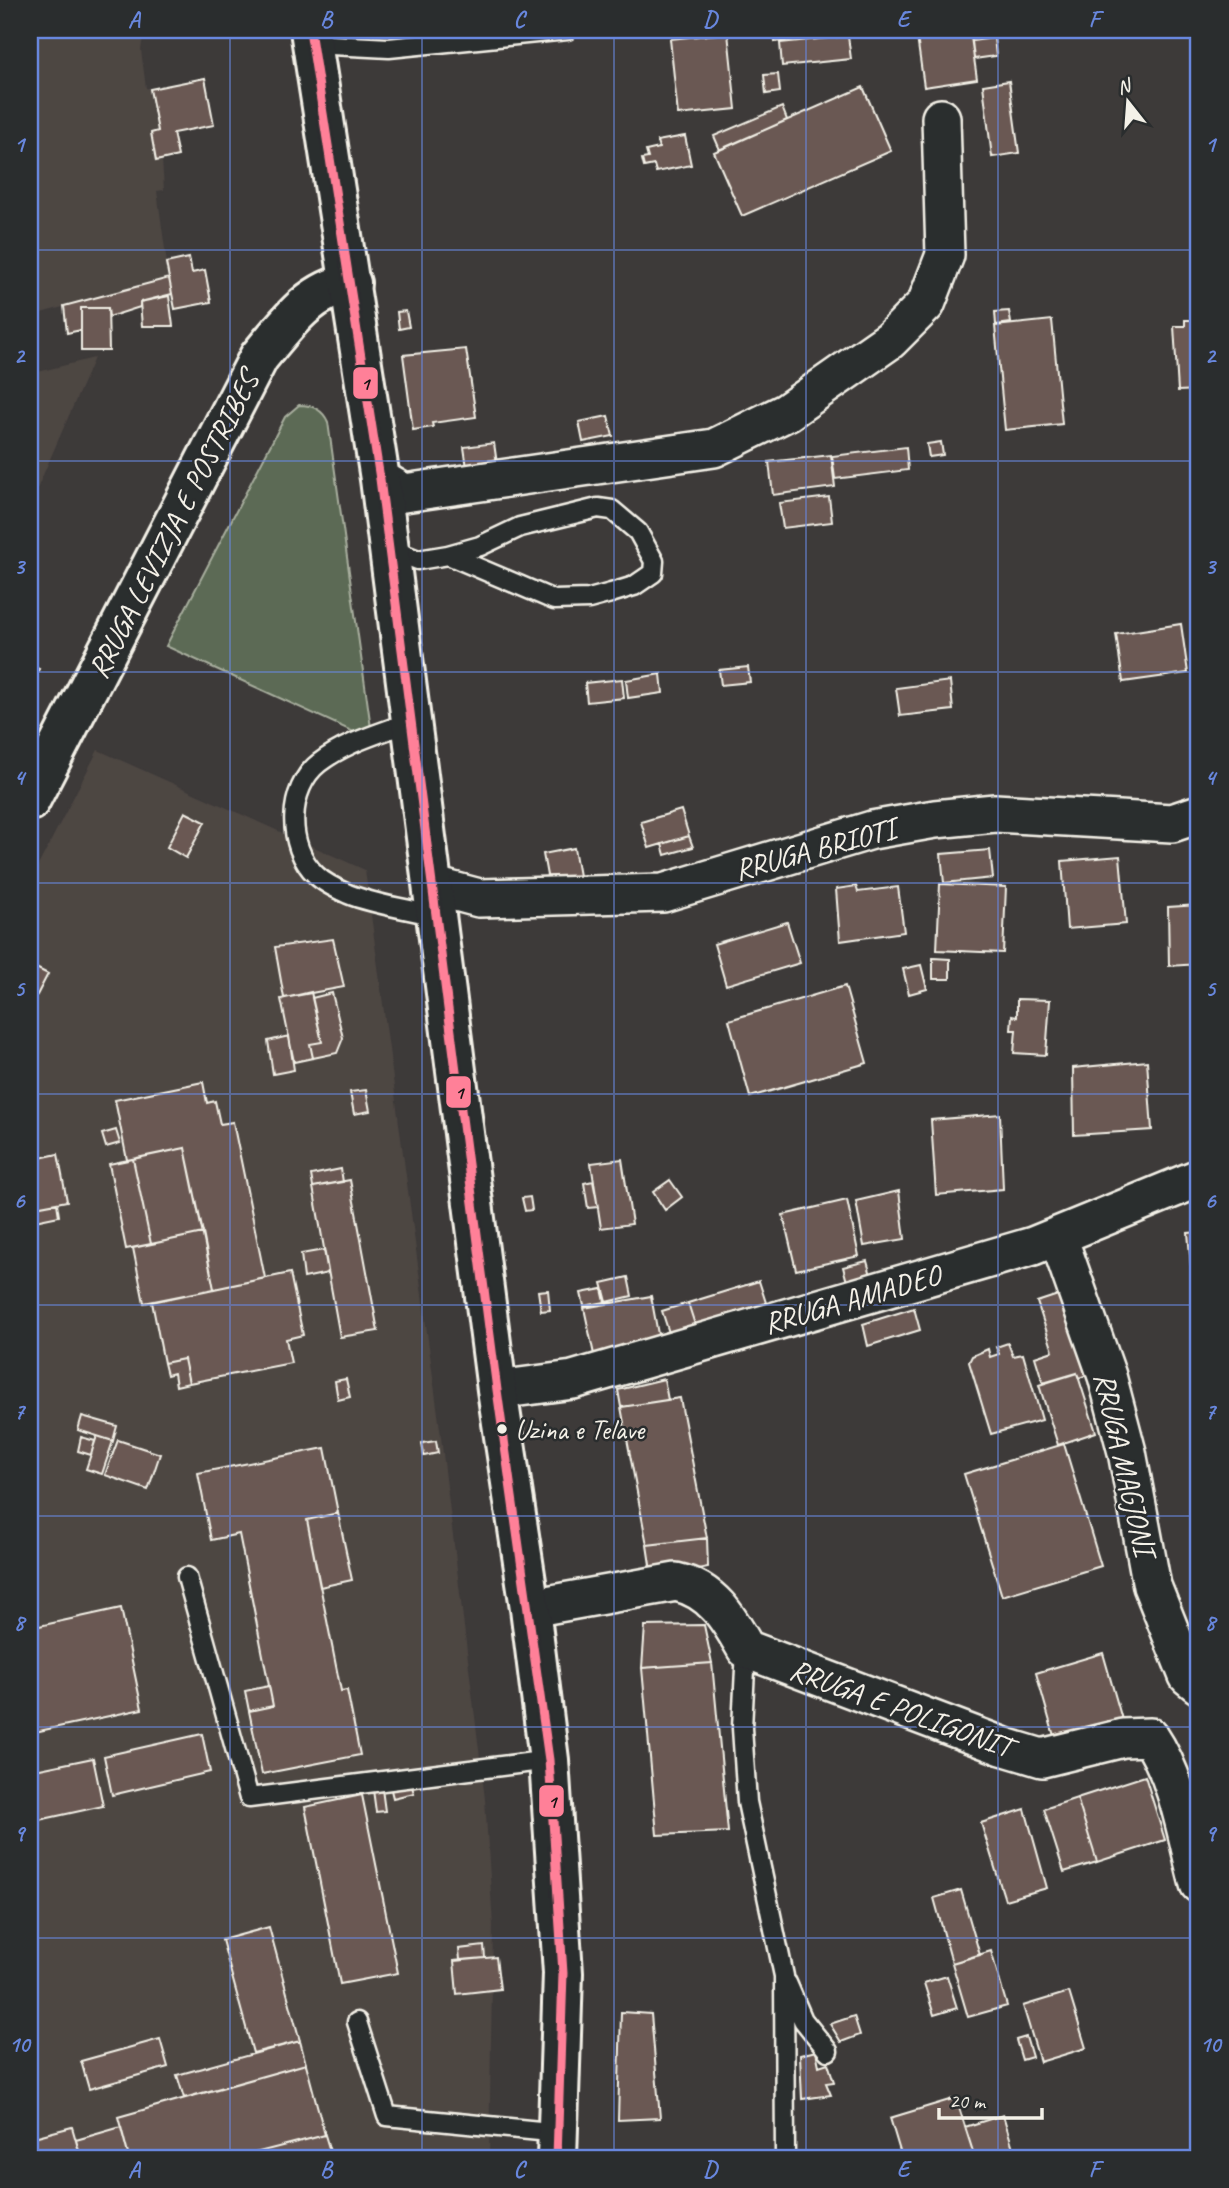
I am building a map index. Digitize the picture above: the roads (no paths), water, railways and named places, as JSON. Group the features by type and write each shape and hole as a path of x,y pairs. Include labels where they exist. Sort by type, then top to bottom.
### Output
{"main road":[{"path":"311,37 390,549 496,1390 530,1608 549,1760 564,1973 558,2146"},
{"name":"RRUGA LEVIZJA E POSTRIBES","path":"30,802 259,357 313,298 330,287 351,283"}],"street":[{"path":"380,479 404,493 714,448 787,412 890,340 926,304 945,255 941,118"},
{"name":"RRUGA BRIOTI","path":"436,901 663,893 872,830 935,819 995,813 1172,823 1199,814"},
{"name":"RRUGA AMADEO","path":"496,1390 573,1380 1058,1237 1199,1178"},
{"name":"RRUGA MAGJONI","path":"1058,1237 1107,1376 1127,1452 1152,1586 1188,1676 1199,1685"},
{"path":"530,1608 676,1582 694,1586 724,1611 746,1649"},
{"name":"RRUGA E POLIGONIT","path":"746,1649 854,1692 1042,1758 1124,1738 1150,1737 1163,1758 1172,1781 1199,1884"}],"lane":[{"path":"311,37 389,48 419,37 568,30"},
{"path":"390,549 418,560 448,555 480,546 520,527 598,508 612,510 625,519 649,547 654,561 653,573 634,586 589,599 554,600 448,555"},
{"path":"412,721 339,749 316,765 299,792 295,828 304,858 316,875 349,894 436,901"},
{"path":"187,1577 248,1798 549,1760"},
{"path":"746,1649 741,1728 747,1801 784,1976 803,2020 828,2051"},
{"path":"784,1976 785,2158"},
{"path":"356,2022 387,2116 558,2146"}],"place":[{"name":"Uzina e Telave","path":"502,1429"}]}
